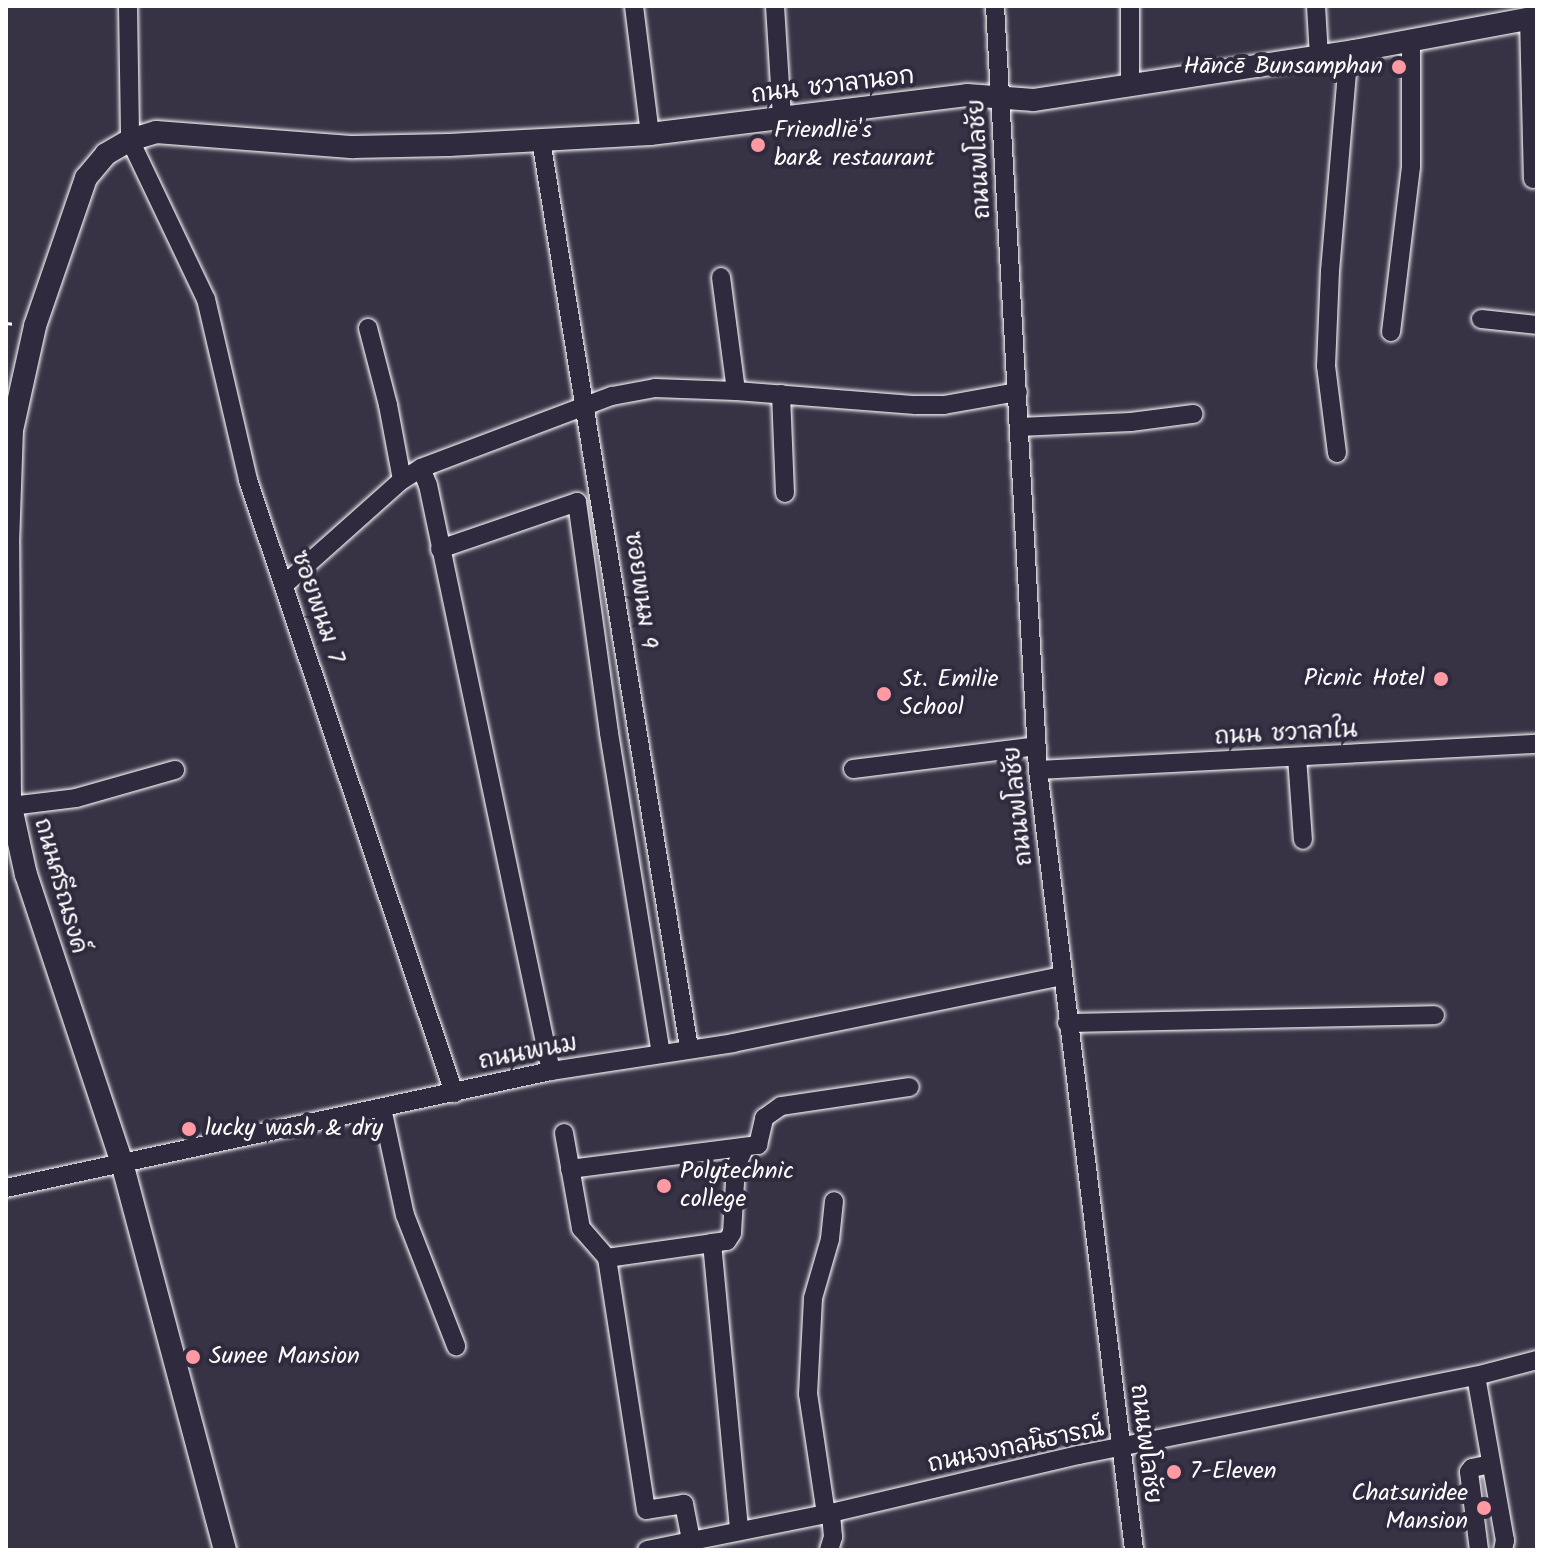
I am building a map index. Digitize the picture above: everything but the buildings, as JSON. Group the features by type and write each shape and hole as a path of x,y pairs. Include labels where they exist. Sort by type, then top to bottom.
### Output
{"main road":[{"name":"ถนน ชวาลานอก","path":"130,140 168,132 353,147 650,134 967,95 1034,100 1411,41 1496,15 1533,18"},
{"name":"ถนนศรีณรงค์","path":"130,140 106,154 86,178 35,326 12,430 7,544 9,803 26,875 122,1163 225,1550"}],"street":[{"path":"128,6 130,140"},
{"path":"634,6 650,134"},
{"path":"775,6 782,118"},
{"name":"ถนนพโลชัย","path":"995,6 1038,770 1134,1550"},
{"path":"1130,6 1130,86"},
{"path":"1316,6 1319,56"},
{"path":"1533,18 1533,179"},
{"path":"1391,332 1411,166 1411,41"},
{"path":"1337,453 1326,366 1346,52"},
{"name":"ซอยพนม 7","path":"130,140 206,299 248,480 454,1093"},
{"name":"ซอยพนม 9","path":"541,140 601,492 636,729 689,1048"},
{"path":"721,277 736,391"},
{"path":"1481,319 1537,325"},
{"path":"368,328 388,405 402,480"},
{"path":"284,585 402,480 421,468 612,396 655,388 929,405 1018,392"},
{"path":"781,394 785,493"},
{"path":"1019,427 1131,422 1193,414"},
{"path":"421,468 551,1071"},
{"path":"440,549 577,502 609,733 661,1053"},
{"path":"609,733 636,729"},
{"name":"ถนน ชวาลาใน","path":"1038,770 1537,744"},
{"path":"853,769 1037,746"},
{"path":"1297,757 1303,840"},
{"path":"9,803 76,798 175,770"},
{"name":"ถนนพนม","path":"6,1188 551,1071 733,1043 1061,976"},
{"path":"1067,1023 1435,1015"},
{"path":"570,1169 758,1145 764,1118 781,1106 910,1087"},
{"path":"382,1108 405,1215 456,1346"},
{"path":"564,1133 581,1228 607,1258 646,1510 684,1504 691,1540"},
{"path":"607,1258 727,1241 732,1233 736,1166 745,1147"},
{"path":"829,1550 833,1537 808,1394 813,1298 830,1239 834,1201"},
{"path":"712,1243 739,1530"},
{"name":"ถนนจงกลนิธารณ์","path":"647,1550 828,1514 1121,1448 1476,1376 1537,1360"},
{"path":"1476,1376 1505,1540 1503,1550"},
{"path":"1479,1550 1469,1472 1472,1468 1491,1464"}],"place":[{"name":"Hāncē Bunsamphan","path":"1399,67"},
{"name":"Friendlie's bar& restaurant","path":"758,145"},
{"name":"Picnic Hotel","path":"1441,679"},
{"name":"St. Emilie School","path":"884,694"},
{"name":"lucky wash & dry","path":"189,1129"},
{"name":"Polytechnic college","path":"664,1186"},
{"name":"Sunee Mansion","path":"193,1357"},
{"name":"7-Eleven","path":"1174,1472"},
{"name":"Chatsuridee Mansion","path":"1484,1508"}]}
